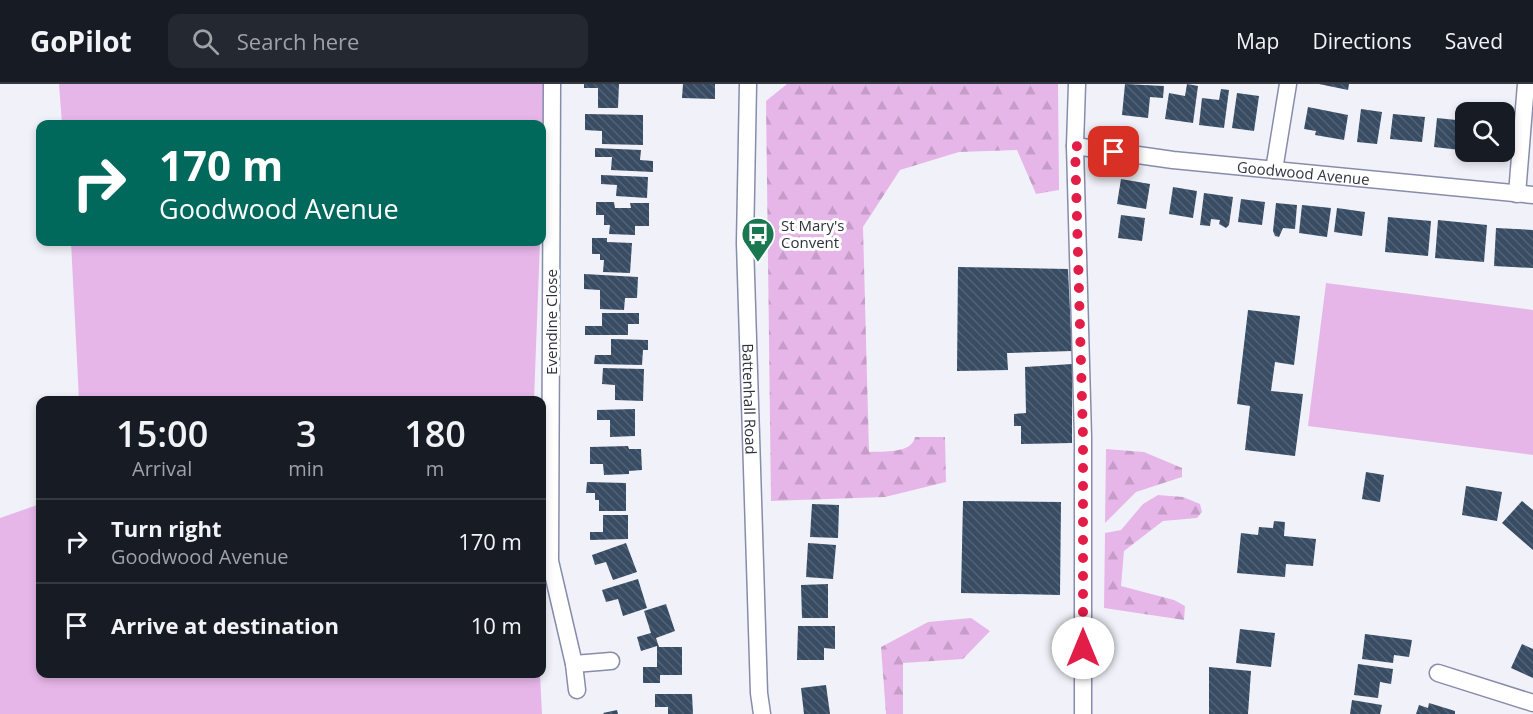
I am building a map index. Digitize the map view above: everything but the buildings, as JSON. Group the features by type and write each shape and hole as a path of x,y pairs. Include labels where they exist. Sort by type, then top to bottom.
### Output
{"street":[{"name":"Evendine Close","path":"552,84 550,561 574,664 577,690"},
{"name":"Battenhall Road","path":"748,84 745,243 759,681 762,714"},
{"path":"1077,84 1075,146 1083,437 1083,714"},
{"path":"1274,170 1288,84"},
{"path":"1525,194 1526,84"},
{"name":"Goodwood Avenue","path":"1075,146 1173,160 1525,194"},
{"path":"574,664 612,661"},
{"path":"1438,673 1533,703"}],"green space":[{"path":"59,84 545,84 544,120 62,120"},
{"path":"787,84 1058,84 1059,190 1036,194 1017,150 959,152 900,170 863,227 869,452 903,449 913,442 915,437 945,437 946,482 885,497 771,501 766,101"},
{"path":"71,246 540,246 534,396 79,396"},
{"path":"1326,283 1533,310 1533,455 1308,426"},
{"path":"1106,449 1144,452 1182,468 1182,477 1136,492 1105,523"},
{"path":"1158,495 1183,497 1200,504 1202,512 1197,518 1163,521 1124,551 1121,586 1174,600 1185,606 1184,620 1104,608 1105,533 1121,530 1143,504"},
{"path":"36,505 36,678 540,678 542,714 0,714 0,518"},
{"path":"971,618 990,631 963,659 903,663 903,714 886,714 881,647 928,622"}],"place":[{"name":"St Mary's Convent","path":"758,263"}],"route":[{"path":"1083,648 1083,437 1075,146 1114,152"}]}
